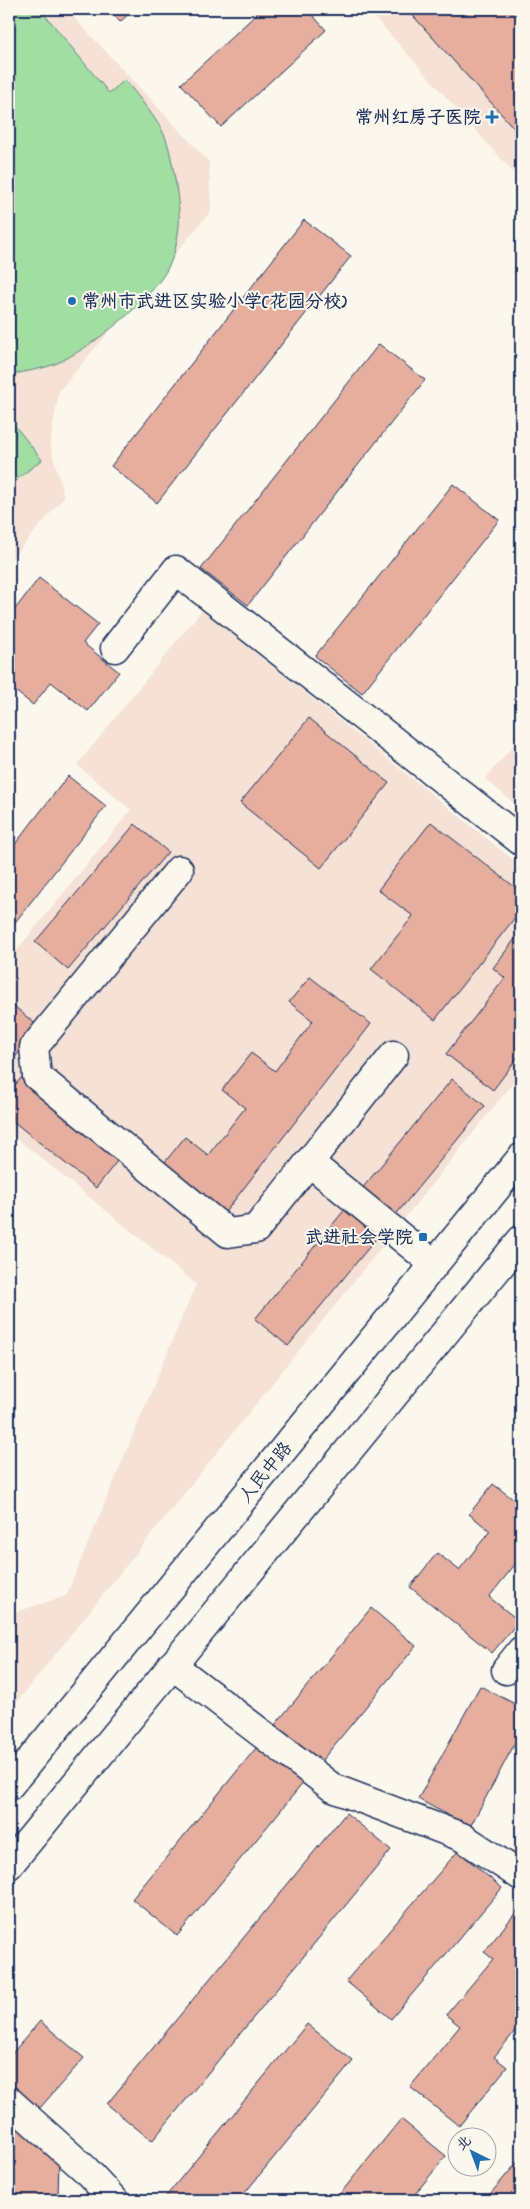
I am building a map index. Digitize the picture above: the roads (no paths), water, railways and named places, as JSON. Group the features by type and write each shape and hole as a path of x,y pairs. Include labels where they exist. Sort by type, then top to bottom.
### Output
{"main road":[{"path":"114,648 176,570 521,840"},
{"path":"179,870 34,1047 37,1076 228,1233 256,1229 394,1055"},
{"name":"人民中路","path":"9,1786 521,1158"},
{"path":"309,1162 434,1264"},
{"path":"9,1864 521,1240"},
{"path":"172,1665 333,1788 462,1837 521,1876"},
{"path":"9,2101 85,2169 114,2200"}],"place":[{"name":"常州红房子医院","path":"492,117"},
{"name":"常州市武进区实验小学(花园分校)","path":"72,301"},
{"name":"武进社会学院","path":"423,1237"}]}
